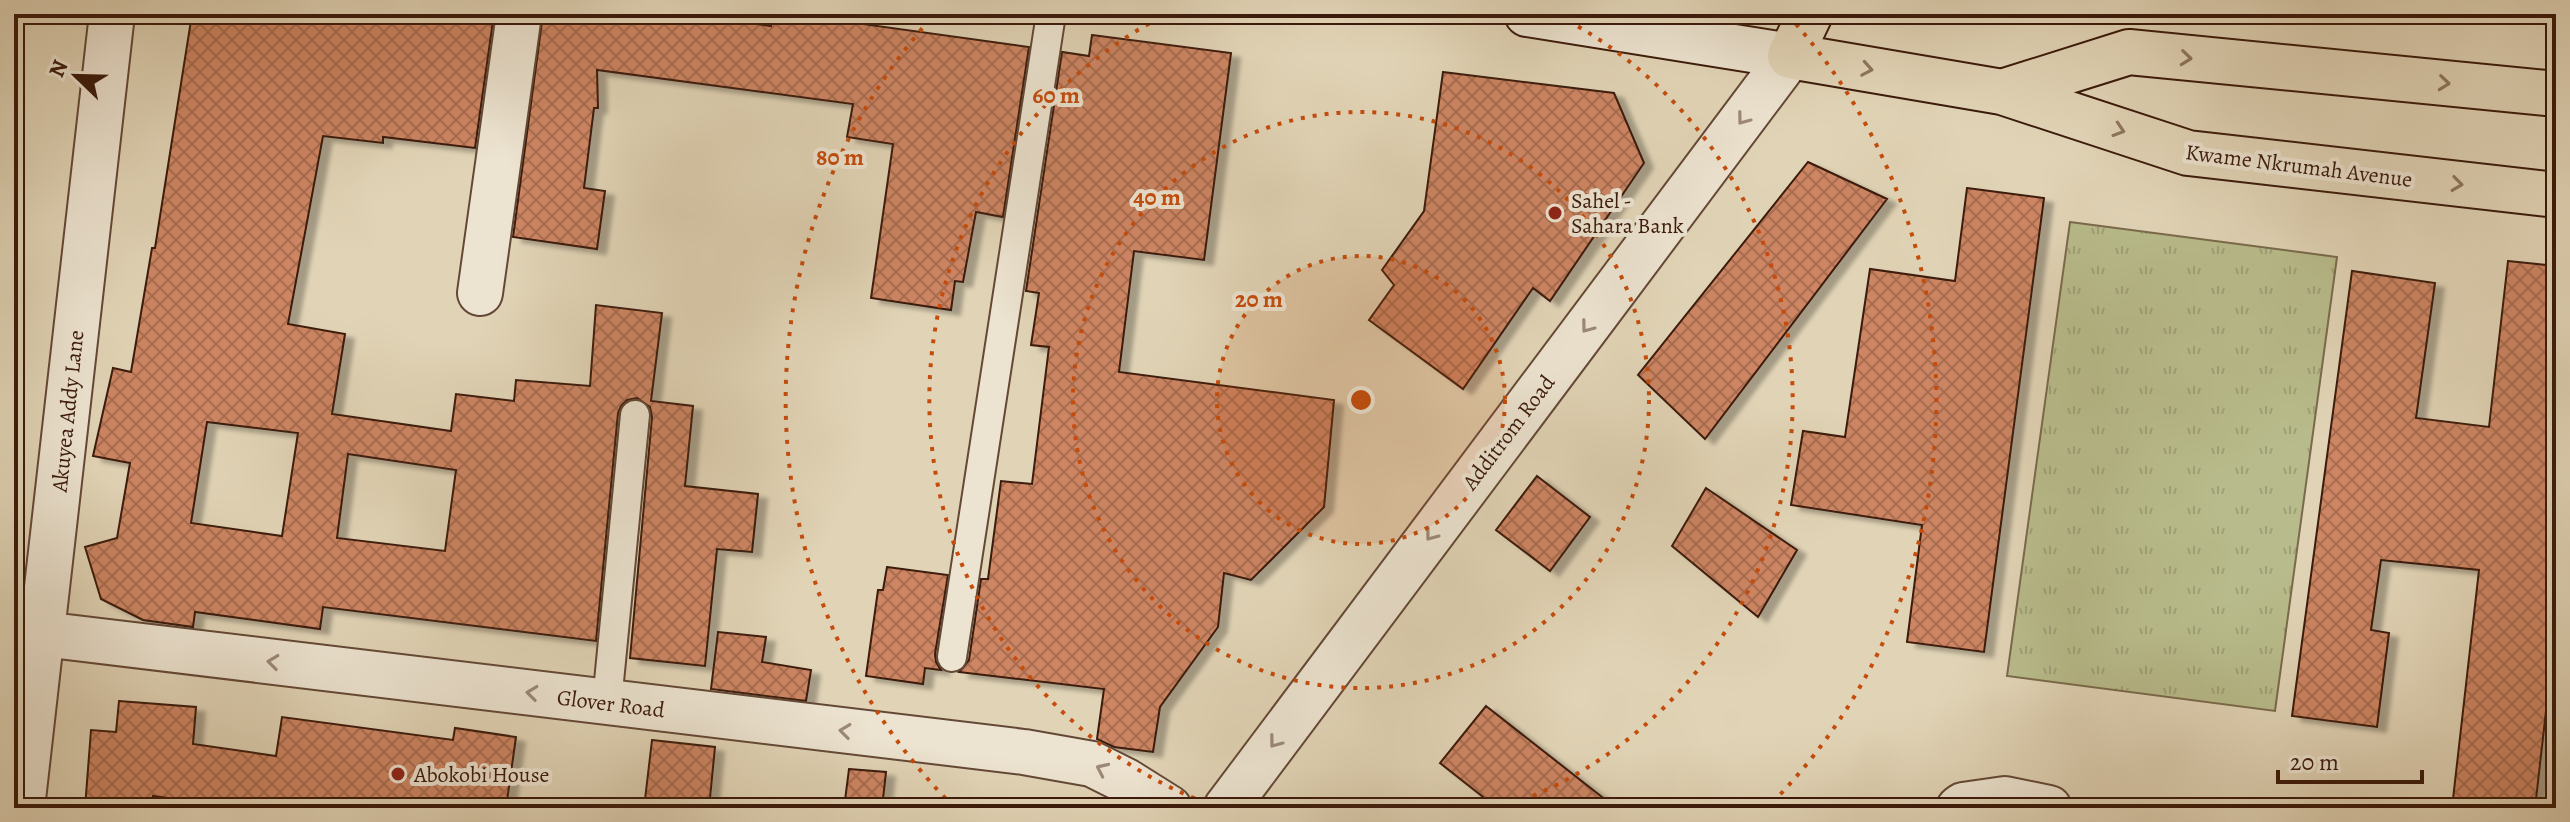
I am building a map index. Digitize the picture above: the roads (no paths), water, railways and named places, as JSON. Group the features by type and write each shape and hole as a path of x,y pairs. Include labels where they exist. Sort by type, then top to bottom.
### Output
{"main road":[{"path":"1790,56 1810,14"},
{"name":"Kwame Nkrumah Avenue","path":"2002,92 2129,52 2556,94"},
{"name":"Kwame Nkrumah Avenue","path":"1790,56 2002,92 2188,153 2556,195"}],"street":[{"name":"Akuyea Addy Lane","path":"22,808 112,14"},
{"path":"480,293 519,14"},
{"name":"Kwame Nkrumah Avenue","path":"1529,14 1790,56"},
{"name":"Additrom Road","path":"1226,808 1790,56"},
{"name":"Glover Road","path":"42,634 1024,752 1092,764 1169,808"},
{"path":"1959,808 2005,799 2049,808"}],"lane":[{"path":"952,657 1051,14"},
{"path":"607,702 635,415"}],"place":[{"name":"Sahel - Sahara Bank","path":"1555,213"},
{"name":"Abokobi House","path":"398,774"}]}
